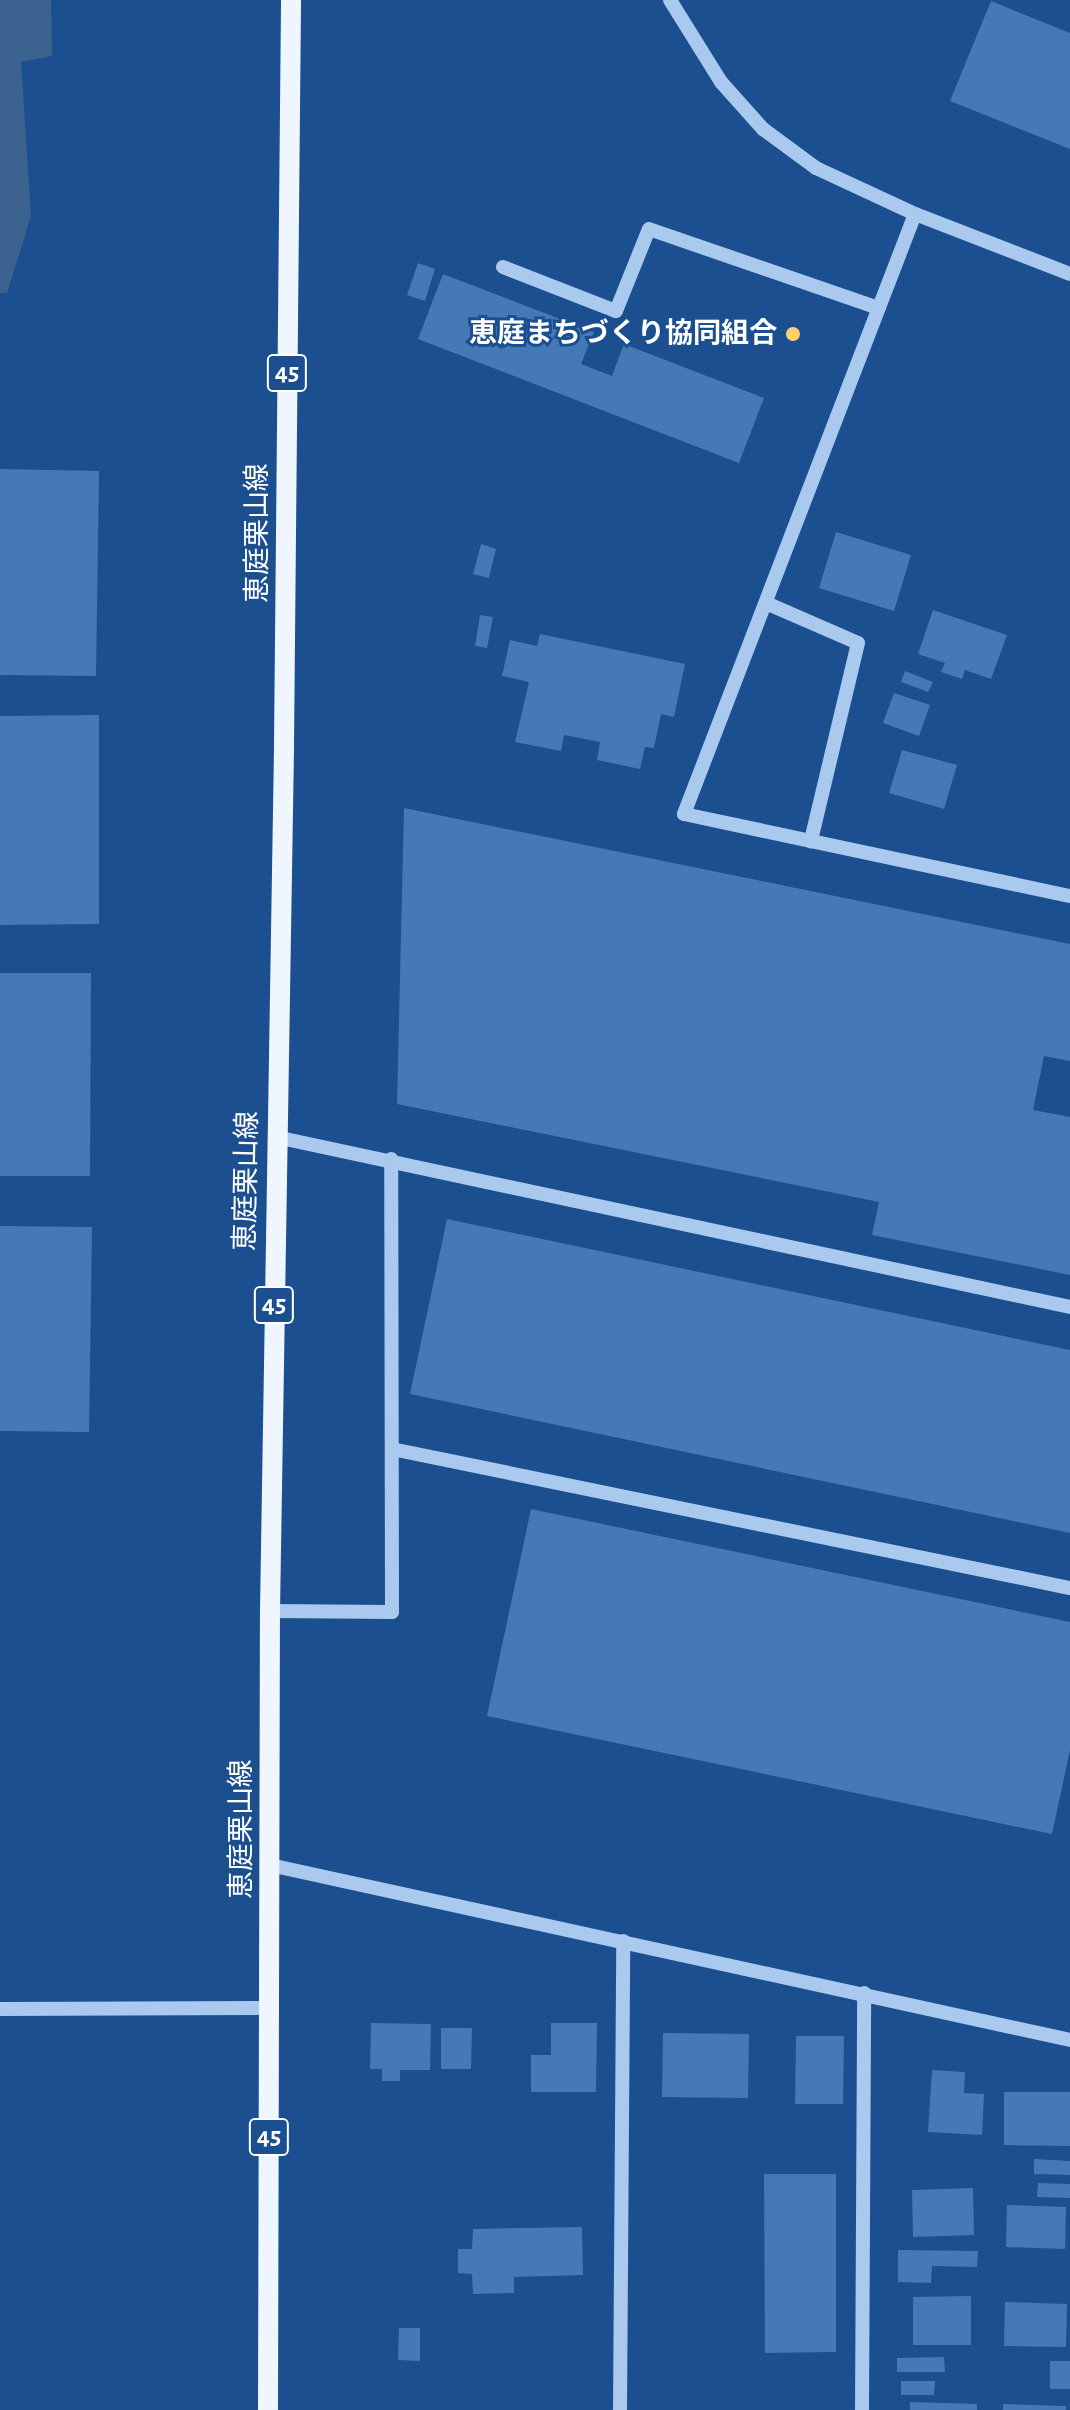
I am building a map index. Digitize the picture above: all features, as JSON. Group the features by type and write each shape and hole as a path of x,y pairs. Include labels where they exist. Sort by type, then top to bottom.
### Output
{"main road":[{"name":"恵庭栗山線","path":"268,2410 270,1611 284,746 291,0"}],"street":[{"path":"670,0 721,82 763,129 816,168 915,214 1070,274"},
{"path":"915,214 684,814 1070,896"},
{"path":"503,267 616,311 649,229 879,308"},
{"path":"766,603 858,643 811,841"},
{"path":"276,1137 391,1159 1070,1307"},
{"path":"270,1611 392,1612 391,1159"},
{"path":"392,1449 1070,1588"},
{"path":"270,1865 1070,2040"},
{"path":"620,2410 623,1941"},
{"path":"862,2410 864,1993"},
{"path":"0,2009 269,2008"}],"water":[{"path":"0,0 51,0 52,56 21,62 31,216 7,293 0,293"}],"building":[{"path":"991,1 1070,33 1070,149 950,101"},
{"path":"418,263 435,269 425,301 407,295"},
{"path":"443,274 594,332 581,364 612,376 624,344 764,398 739,463 418,339"},
{"path":"0,469 99,471 96,676 0,675"},
{"path":"836,532 911,555 894,611 819,588"},
{"path":"481,544 496,549 489,578 473,574"},
{"path":"933,610 1007,635 991,679 965,670 962,679 941,672 945,663 918,654"},
{"path":"480,615 493,617 487,648 475,646"},
{"path":"540,634 685,664 674,717 661,714 654,748 645,747 640,769 597,760 600,742 564,735 561,751 515,742 529,682 502,676 510,640 537,646"},
{"path":"905,671 933,682 928,692 901,682"},
{"path":"894,693 930,705 919,736 883,723"},
{"path":"99,715 99,924 0,925 0,716"},
{"path":"902,750 957,765 944,809 889,793"},
{"path":"404,808 1070,944 1070,1061 1044,1056 1033,1110 1070,1117 1070,1275 872,1235 879,1202 397,1104"},
{"path":"0,973 91,973 90,1176 0,1176"},
{"path":"447,1219 1070,1350 1070,1533 410,1394"},
{"path":"0,1226 92,1227 89,1432 0,1431"},
{"path":"531,1509 1070,1622 1070,1750 1052,1834 487,1716"},
{"path":"371,2023 431,2024 430,2070 400,2070 400,2081 382,2081 382,2069 370,2069"},
{"path":"551,2023 597,2023 596,2092 531,2092 531,2055 551,2055"},
{"path":"441,2028 472,2028 471,2069 441,2069"},
{"path":"663,2033 749,2034 748,2098 662,2097"},
{"path":"796,2036 844,2036 843,2104 795,2104"},
{"path":"932,2070 965,2072 964,2093 984,2094 982,2135 928,2132"},
{"path":"1004,2092 1070,2092 1070,2146 1004,2145"},
{"path":"1034,2159 1070,2161 1070,2175 1034,2174"},
{"path":"764,2174 836,2174 836,2352 765,2353"},
{"path":"1038,2183 1070,2184 1070,2198 1037,2197"},
{"path":"973,2188 974,2235 913,2237 912,2190"},
{"path":"1007,2205 1066,2207 1065,2249 1006,2247"},
{"path":"582,2227 583,2275 514,2277 514,2293 473,2294 472,2274 458,2273 458,2249 472,2249 473,2229"},
{"path":"898,2250 978,2251 977,2267 932,2266 931,2283 898,2282"},
{"path":"971,2296 971,2345 913,2345 913,2297"},
{"path":"1005,2302 1067,2304 1066,2347 1004,2346"},
{"path":"399,2328 420,2328 420,2361 398,2360"},
{"path":"944,2357 945,2372 897,2372 897,2358"},
{"path":"1050,2361 1070,2361 1070,2389 1050,2389"},
{"path":"901,2381 935,2381 934,2395 901,2395"},
{"path":"910,2402 977,2404 977,2410 910,2410"},
{"path":"1003,2404 1066,2406 1066,2410 1003,2410"}],"place":[{"name":"恵庭まちづくり協同組合","path":"793,334"}]}
